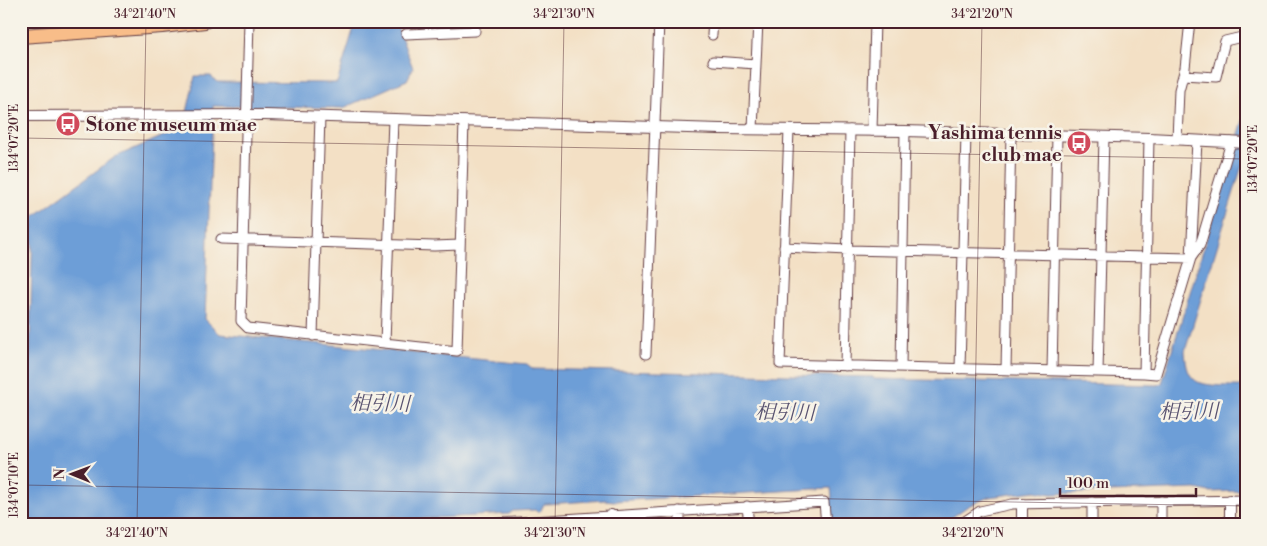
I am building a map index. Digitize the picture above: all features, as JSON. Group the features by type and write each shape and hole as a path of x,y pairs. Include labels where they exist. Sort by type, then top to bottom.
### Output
{"main road":[{"path":"21,36 107,25 162,26 205,21"}],"street":[{"path":"249,21 241,320 248,328 457,351 464,121"},
{"path":"406,34 475,31 475,21"},
{"path":"646,354 659,21"},
{"path":"712,35 713,21"},
{"path":"753,129 758,21"},
{"path":"872,131 875,21"},
{"path":"1177,139 1179,90 1185,68 1190,21"},
{"path":"1183,75 1216,77 1225,41 1246,36"},
{"path":"714,61 756,64"},
{"path":"21,116 214,115 247,112 320,117 654,127 906,131 1149,138 1246,143"},
{"path":"313,336 320,117"},
{"path":"385,343 393,119"},
{"path":"789,130 780,364 1156,374 1191,258 1196,140"},
{"path":"845,366 850,130"},
{"path":"902,367 906,131"},
{"path":"960,368 966,133"},
{"path":"1006,370 1010,134"},
{"path":"1052,371 1057,136"},
{"path":"1098,372 1104,137"},
{"path":"1144,373 1149,138"},
{"path":"1191,258 1200,246 1233,142"},
{"path":"220,239 389,243 434,246 460,245"},
{"path":"784,247 1191,258"},
{"path":"1230,500 1230,525"},
{"path":"959,525 980,510 1012,504 1246,500"},
{"path":"1161,501 1161,525"},
{"path":"470,525 611,520 679,511 824,502 826,525"},
{"path":"1092,502 1092,525"},
{"path":"1022,504 1022,525"},
{"path":"747,506 749,525"},
{"path":"679,511 681,525"}],"water":[{"name":"相引川","path":"356,21 395,21 413,68 407,80 343,108 213,106 205,319 220,334 527,364 533,369 1158,385 1162,383 1246,111 1246,157 1185,351 1188,370 1195,380 1204,384 1219,386 1246,386 1246,491 1209,492 1196,489 1051,494 1035,491 989,497 968,506 941,525 832,525 828,499 832,498 831,488 544,504 540,512 535,510 513,511 509,514 399,520 395,516 382,519 381,525 21,525 21,437 28,434 33,217 115,157 175,131 177,126 184,126 195,76 211,76 217,82 337,83"}],"place":[{"name":"Stone museum mae","path":"68,124"},
{"name":"Yashima tennis club mae","path":"1079,143"}]}
